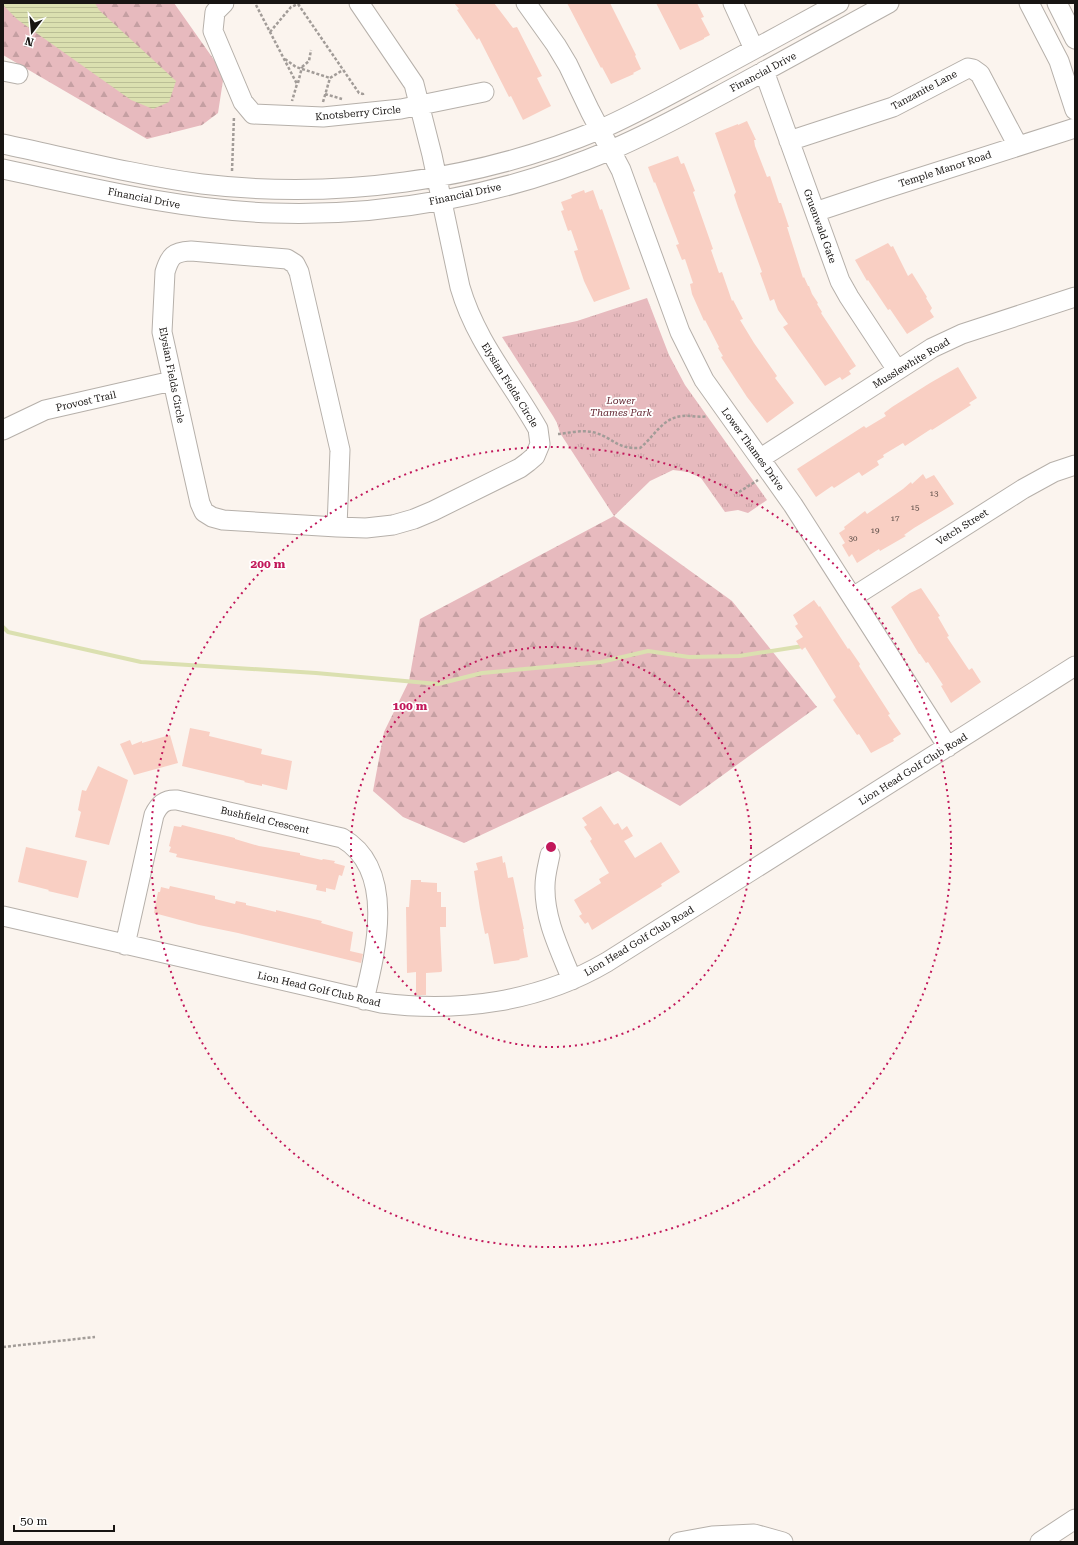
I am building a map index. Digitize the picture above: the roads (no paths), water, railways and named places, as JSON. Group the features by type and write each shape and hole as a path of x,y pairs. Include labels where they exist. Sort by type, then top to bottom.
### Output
{"street":[{"name":"Knotsberry Circle","path":"224,3 215,12 214,31 244,102 253,114 323,117 401,109 484,92"},
{"path":"359,3 406,70 414,84 437,176"},
{"name":"Lower Thames Drive","path":"526,3 564,58 621,170 680,332 704,380 794,505 948,746"},
{"path":"733,3 754,49"},
{"path":"3,144 142,174 204,184 236,187 308,189 397,182 437,176 480,168 554,146 600,129 629,116 839,3"},
{"name":"Financial Drive","path":"3,169 174,204 247,212 291,213 362,210 442,201 524,181 574,165 611,150 673,120 764,71 869,8 889,3"},
{"path":"1029,3 1059,61 1075,110"},
{"path":"1057,3 1075,39"},
{"name":"Tanzanite Lane","path":"790,141 893,106 968,68 974,69 980,74 1018,146"},
{"name":"Gruenwald Gate","path":"764,71 840,281 897,370"},
{"name":"Temple Manor Road","path":"815,212 1075,128"},
{"name":"Elysian Fields Circle","path":"337,527 340,450 299,272 295,264 287,259 276,257 191,251 180,252 172,256 165,272 162,332 200,503 204,512 212,518 223,520 337,527 373,528 393,525 414,519 520,468 535,456 540,444 538,429 483,342 466,308 460,287 437,176"},
{"name":"Musslewhite Road","path":"761,458 932,348 962,334 1075,297"},
{"name":"Provost Trail","path":"3,430 45,410 172,381"},
{"name":"Vetch Street","path":"853,597 1023,489 1054,472 1075,465"},
{"name":"Lion Head Golf Club Road","path":"3,916 364,1000 413,1006 471,1005 510,999 572,980 591,972 654,934 1075,666"},
{"name":"Bushfield Crescent","path":"124,945 157,808 168,799 192,803 342,838 351,843 366,862 373,876 377,902 377,943 364,1000"},
{"path":"550,855 545,884 545,902 549,921 572,980"},
{"path":"1040,1542 1075,1519"},
{"path":"679,1542 712,1536 754,1534 784,1542"}],"waterway":[{"path":"3,627 8,632 141,662 316,673 438,684 482,673 601,662 648,651 689,657 739,656 803,646"}],"park label":[{"name":"Lower Thames Park","path":"621,406"}]}
